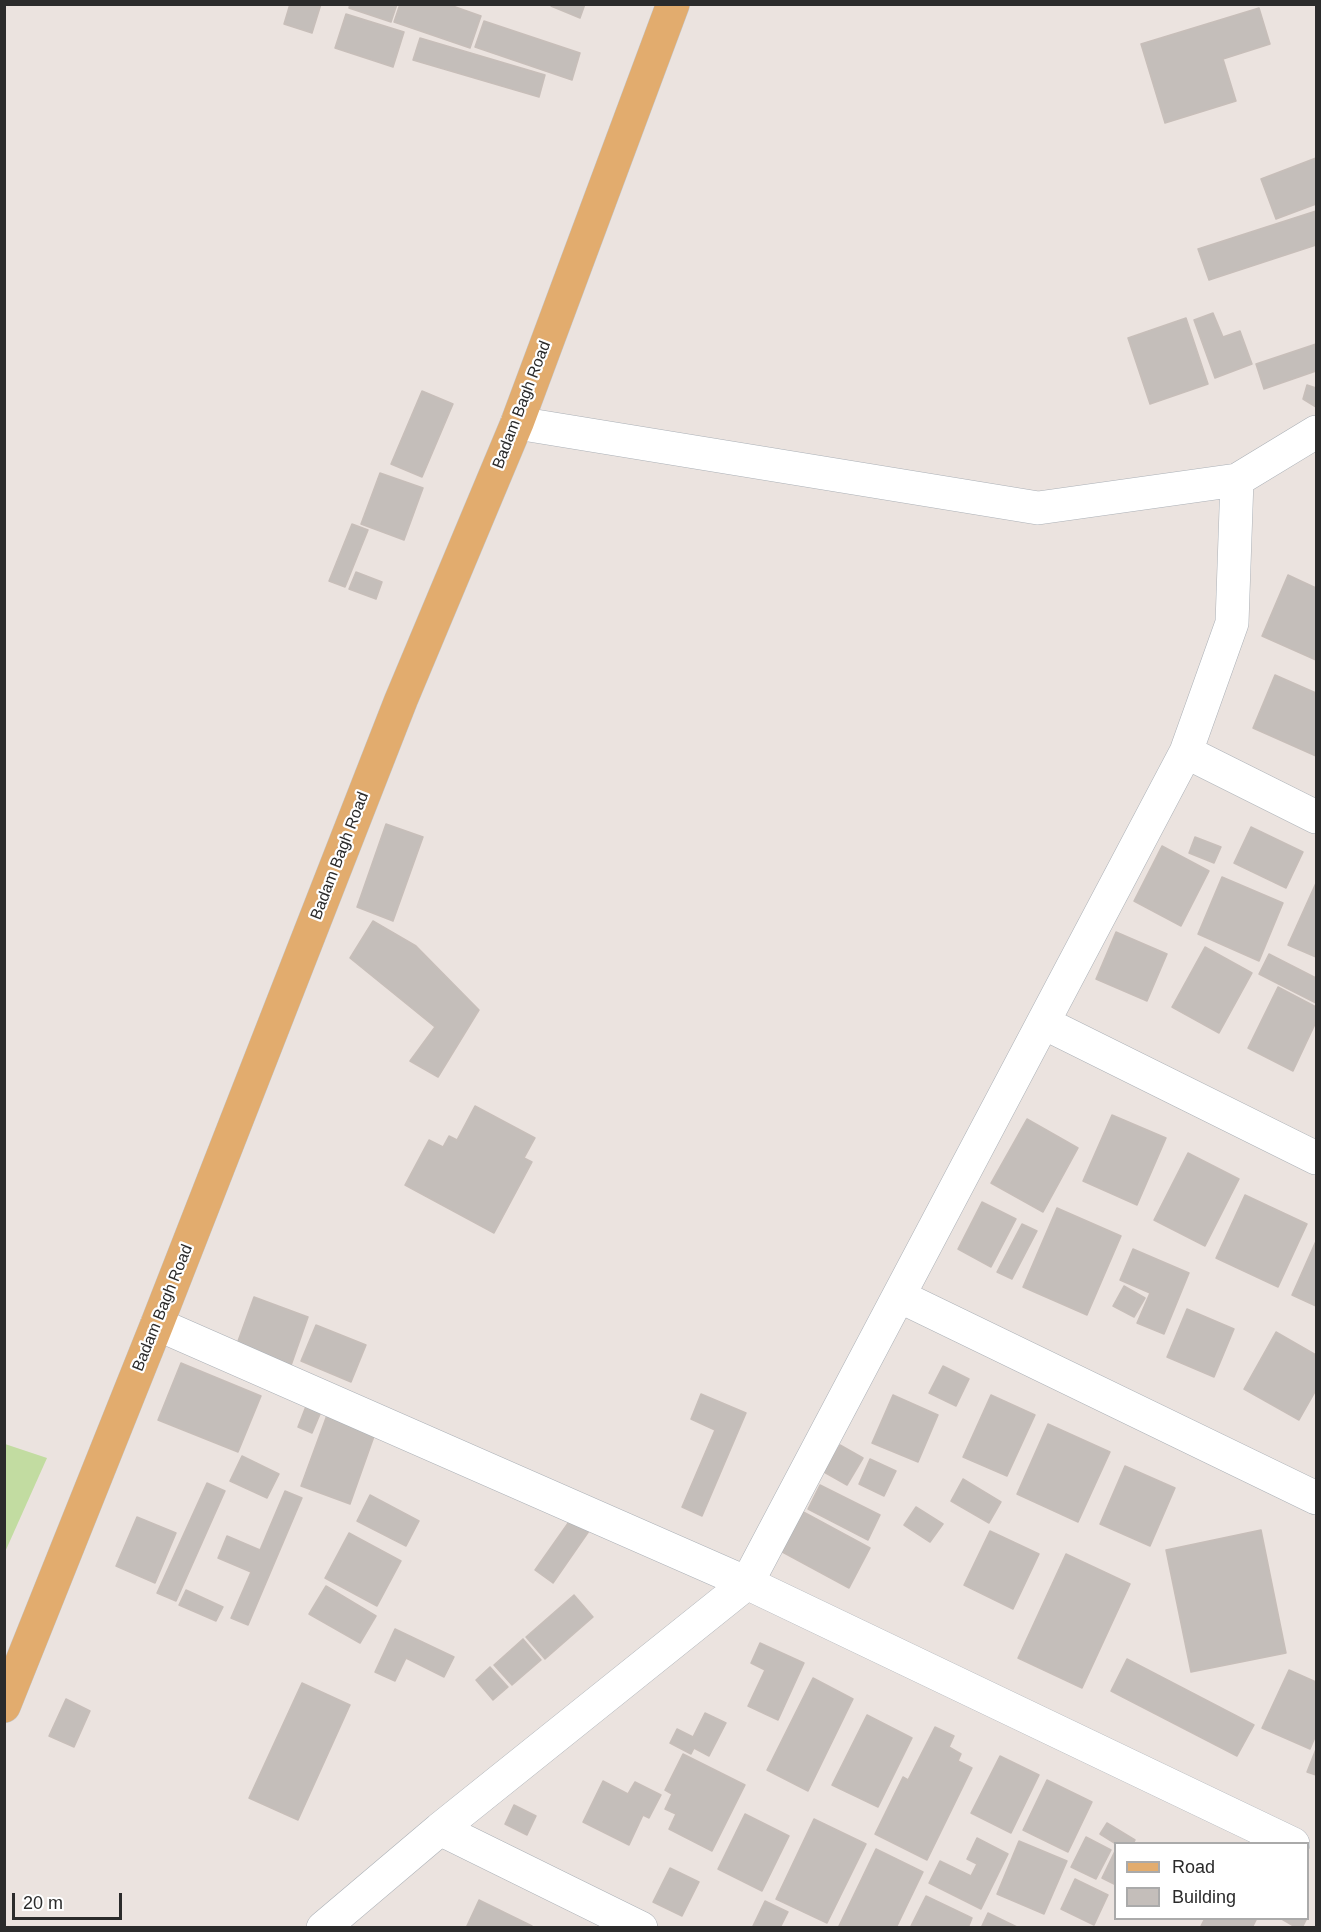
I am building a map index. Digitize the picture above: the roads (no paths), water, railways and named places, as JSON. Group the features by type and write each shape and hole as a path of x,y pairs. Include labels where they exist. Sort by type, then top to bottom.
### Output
{"main road":[{"name":"Badam Bagh Road","path":"4,1706 158,1324 401,700 517,423 673,4"}],"street":[{"path":"517,423 1038,508 1238,480 1317,432"},
{"path":"323,1928 440,1828 747,1583 1186,752 1232,623 1238,480"},
{"path":"1186,752 1317,817"},
{"path":"1044,1023 1317,1158"},
{"path":"899,1296 1317,1498"},
{"path":"158,1324 747,1583 1289,1842"},
{"path":"440,1828 641,1928"}]}
